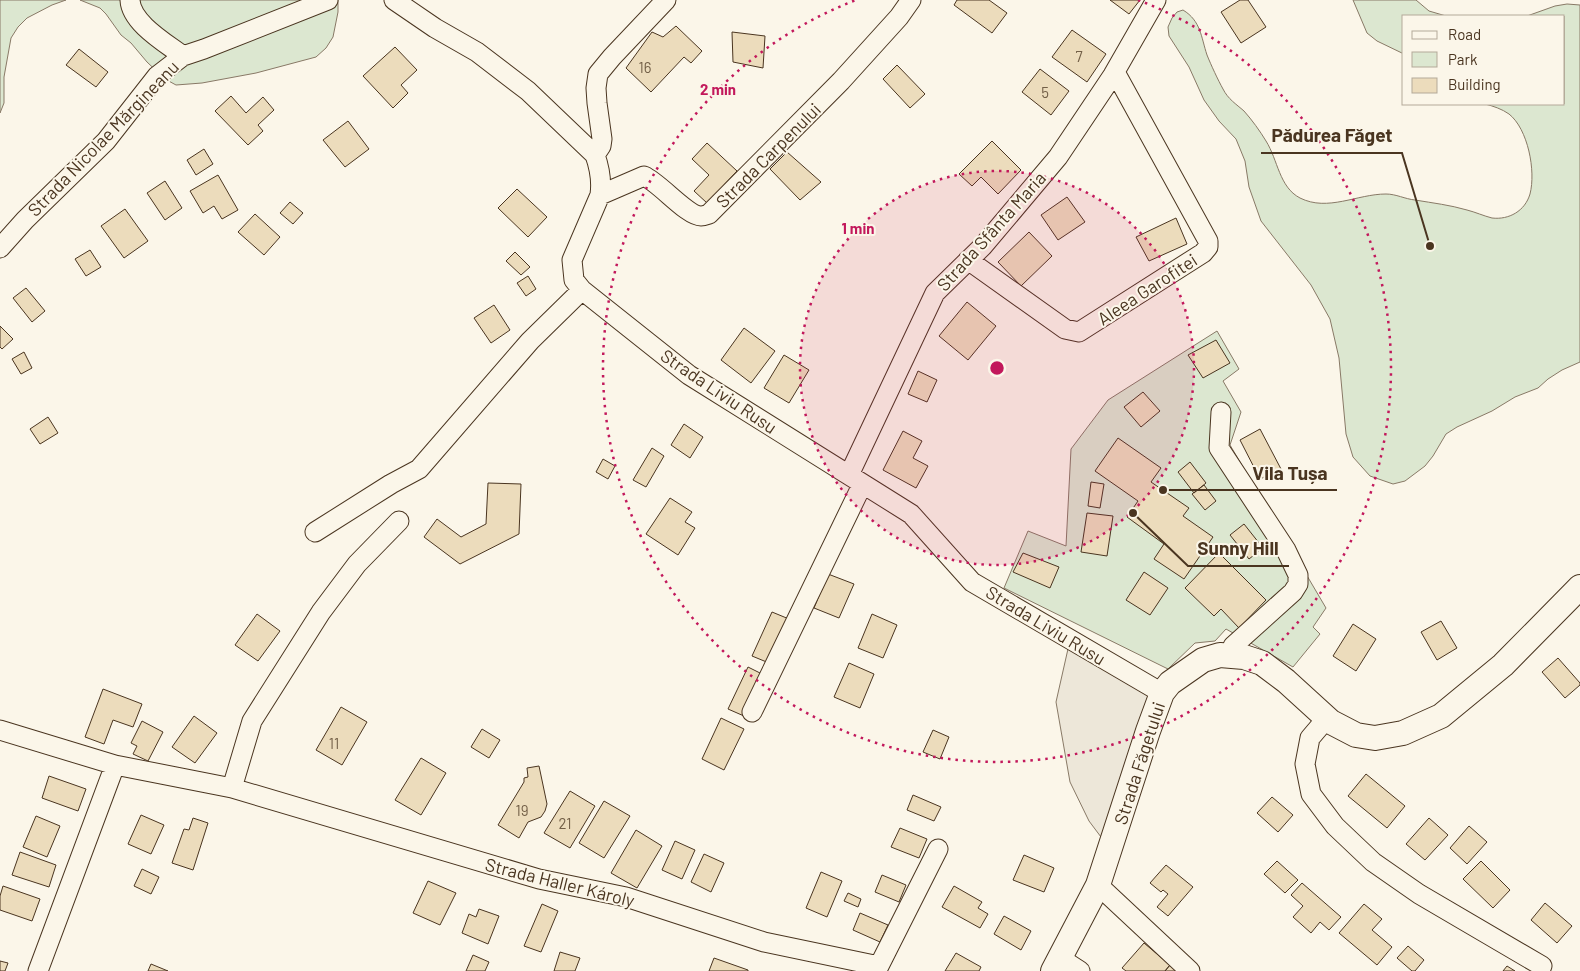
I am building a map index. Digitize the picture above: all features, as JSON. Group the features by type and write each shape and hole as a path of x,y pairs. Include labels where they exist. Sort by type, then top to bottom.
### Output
{"main road":[{"name":"Strada Făgetului","path":"1056,965 1098,885 1148,731 1162,694 1170,682 1203,660 1220,655 1244,657 1262,663 1286,681 1327,718 1356,735 1375,738 1403,733 1441,716 1503,665 1580,587"}],"street":[{"path":"130,0 130,6 144,26 183,56"},
{"name":"Strada Nicolae Mărgineanu","path":"0,248 25,220 106,141 157,76 183,56 328,0"},
{"path":"394,0 477,52 528,91 595,155 601,146 602,138 596,88 598,74 666,0"},
{"name":"Strada Carpenului","path":"600,195 644,176 653,180 692,214 701,216 709,214 841,81 899,17 911,0"},
{"name":"Strada Sfânta Maria","path":"752,712 855,480 935,293 983,246 1058,156 1114,72 1156,0"},
{"name":"Aleea Garofitei","path":"968,260 1065,329 1079,332 1203,253 1208,246 1208,241 1114,72"},
{"name":"Strada Liviu Rusu","path":"595,155 600,169 600,195 572,260 574,280 582,290 689,375 911,514 972,582 1162,694"},
{"path":"314,532 391,484 419,469 530,342 582,290"},
{"path":"1221,412 1219,448 1286,550 1298,575 1298,584 1293,592 1233,646 1230,656"},
{"path":"232,788 252,721 321,612 357,564 399,521"},
{"path":"1327,718 1310,738 1305,764 1311,794 1335,826 1373,862 1419,894 1542,966"},
{"path":"0,730 115,765 38,971"},
{"name":"Strada Haller Károly","path":"115,765 232,788 539,879 626,897 764,942 879,966 938,849"},
{"path":"1098,885 1190,971"},
{"path":"1056,965 1080,971"}],"green space":[{"path":"0,0 66,0 27,18 11,38 4,77 4,103 0,113"},
{"path":"80,0 338,0 338,12 333,37 326,48 316,57 256,73 202,83 176,85 165,79 147,62 131,43 121,35 100,8"},
{"path":"1353,0 1416,0 1429,11 1443,15 1402,15 1402,53 1377,41 1367,33"},
{"path":"1567,4 1580,5 1580,362 1562,370 1538,388 1515,397 1446,434 1425,466 1405,481 1393,484 1370,476 1353,457 1346,434 1339,358 1330,319 1311,285 1261,221 1249,187 1245,161 1236,139 1219,121 1204,100 1189,67 1169,36 1168,27 1177,12 1183,10 1197,24 1209,59 1225,93 1259,129 1270,148 1283,180 1293,193 1300,198 1311,202 1332,203 1390,194 1498,218 1516,213 1528,200 1532,185 1532,174 1526,140 1516,121 1509,114 1488,105 1565,105 1565,15 1530,15"},
{"path":"1217,331 1239,369 1223,381 1241,412 1230,445 1326,608 1313,627 1320,634 1293,667 1226,629 1215,641 1195,643 1168,669 1004,588 1028,531 1066,546 1071,449 1108,400"}],"shaded area":[{"path":"1070,640 1162,693 1110,849 1089,821 1070,782 1056,702"}],"building":[{"path":"957,0 989,0 1007,13 992,33 954,5"},
{"path":"1110,0 1140,0 1129,14"},
{"path":"1240,0 1248,0 1266,27 1241,43 1221,12"},
{"path":"676,26 702,51 691,63 684,57 651,92 626,68 652,32 663,37"},
{"path":"1072,30 1106,54 1087,82 1052,57"},
{"path":"732,32 765,36 763,68 733,62"},
{"path":"395,47 417,70 401,85 408,93 393,108 363,76"},
{"path":"79,49 108,72 96,87 66,65"},
{"path":"897,65 925,94 910,108 883,79"},
{"path":"1040,69 1069,91 1051,115 1022,92"},
{"path":"231,96 246,113 263,97 274,110 258,125 263,131 248,145 215,111"},
{"path":"348,121 369,149 345,167 323,140"},
{"path":"992,141 1021,170 998,194 981,177 972,186 959,174"},
{"path":"707,143 737,171 707,203 694,191 709,175 692,159"},
{"path":"204,149 213,164 196,175 187,160"},
{"path":"787,152 821,182 800,200 770,169"},
{"path":"218,175 238,210 222,219 214,206 203,213 190,191"},
{"path":"165,181 182,208 165,220 147,193"},
{"path":"517,189 547,217 528,237 498,208"},
{"path":"1067,197 1085,222 1058,240 1041,215"},
{"path":"290,202 303,213 293,224 280,213"},
{"path":"125,209 148,241 124,258 101,226"},
{"path":"255,214 280,237 264,255 238,232"},
{"path":"1176,218 1187,244 1149,261 1136,237"},
{"path":"1029,232 1052,256 1021,286 998,262"},
{"path":"90,250 101,267 86,276 75,259"},
{"path":"515,252 530,267 521,275 506,261"},
{"path":"528,276 536,289 526,296 517,283"},
{"path":"26,288 45,311 32,322 13,298"},
{"path":"967,302 996,326 968,360 939,336"},
{"path":"494,305 510,330 491,343 474,318"},
{"path":"0,326 13,339 2,349 0,347"},
{"path":"744,328 775,351 751,383 721,360"},
{"path":"1216,340 1230,363 1203,378 1188,355"},
{"path":"24,352 32,368 21,374 12,359"},
{"path":"784,355 809,370 789,403 764,388"},
{"path":"918,371 937,380 927,402 908,394"},
{"path":"1143,392 1160,411 1141,427 1124,407"},
{"path":"48,417 58,433 40,444 30,429"},
{"path":"684,424 703,437 690,458 671,445"},
{"path":"1260,429 1281,469 1260,479 1240,440"},
{"path":"903,431 922,441 913,458 928,466 916,488 883,470"},
{"path":"1118,438 1161,468 1151,482 1189,508 1183,516 1213,537 1184,579 1154,559 1164,544 1127,517 1138,501 1095,471"},
{"path":"652,448 664,456 646,487 633,480"},
{"path":"603,459 615,466 608,479 596,472"},
{"path":"1190,462 1206,483 1194,493 1178,472"},
{"path":"1091,482 1104,484 1100,508 1088,506"},
{"path":"488,483 521,484 519,534 460,564 424,537 437,519 461,537 486,524"},
{"path":"1204,485 1216,501 1205,510 1192,494"},
{"path":"670,498 692,512 685,522 695,528 678,555 646,534"},
{"path":"1087,513 1113,516 1107,556 1081,552"},
{"path":"1244,524 1263,548 1249,559 1230,535"},
{"path":"1023,553 1059,567 1050,588 1013,572"},
{"path":"1219,553 1266,600 1239,628 1221,609 1214,616 1185,588"},
{"path":"1144,572 1168,588 1150,615 1126,600"},
{"path":"828,574 854,584 839,618 814,608"},
{"path":"772,612 789,619 769,663 752,656"},
{"path":"257,614 280,631 258,661 235,645"},
{"path":"872,614 897,625 883,658 858,648"},
{"path":"1441,621 1457,648 1437,660 1421,632"},
{"path":"1353,624 1376,639 1356,671 1333,656"},
{"path":"1558,658 1580,683 1565,698 1542,672"},
{"path":"849,663 874,674 860,708 834,697"},
{"path":"748,667 764,675 744,716 728,709"},
{"path":"103,689 142,704 133,727 113,720 104,744 85,737"},
{"path":"341,707 367,722 342,765 316,750"},
{"path":"194,716 217,733 195,763 172,747"},
{"path":"721,718 744,729 724,770 702,759"},
{"path":"142,721 163,732 148,761 133,754 137,746 131,743"},
{"path":"482,729 500,740 489,758 471,747"},
{"path":"933,730 949,737 940,759 923,752"},
{"path":"421,758 446,773 421,815 395,800"},
{"path":"539,766 547,804 541,817 528,822 519,838 498,825 524,782 524,778 528,777 527,768"},
{"path":"1366,774 1405,806 1387,828 1348,796"},
{"path":"49,776 86,789 78,811 42,798"},
{"path":"570,791 595,806 570,848 544,833"},
{"path":"913,795 941,807 934,821 907,810"},
{"path":"1272,797 1293,815 1278,832 1257,813"},
{"path":"604,801 630,816 604,858 579,843"},
{"path":"141,815 164,825 151,854 128,844"},
{"path":"36,816 60,826 47,857 23,847"},
{"path":"193,818 208,823 193,870 172,863 184,829 189,830"},
{"path":"1429,818 1448,835 1425,860 1406,844"},
{"path":"1469,826 1487,842 1467,864 1450,848"},
{"path":"900,828 927,839 919,858 891,847"},
{"path":"636,830 662,846 637,888 611,873"},
{"path":"675,841 695,850 682,879 662,870"},
{"path":"20,852 56,865 49,887 12,875"},
{"path":"704,854 724,863 711,892 691,882"},
{"path":"1024,855 1054,868 1044,892 1013,880"},
{"path":"1277,861 1298,880 1285,893 1264,874"},
{"path":"1481,861 1510,890 1493,908 1463,879"},
{"path":"1166,865 1193,887 1168,916 1157,907 1168,894 1163,890 1161,892 1150,883"},
{"path":"142,869 159,877 151,894 134,886"},
{"path":"821,872 842,881 827,917 806,908"},
{"path":"882,875 906,885 899,902 875,892"},
{"path":"428,881 456,893 440,925 413,913"},
{"path":"1302,883 1341,917 1329,930 1320,922 1311,933 1293,917 1303,906 1291,895"},
{"path":"3,886 40,899 32,921 0,910 0,896"},
{"path":"954,886 982,902 978,908 988,914 980,928 942,907"},
{"path":"848,893 861,899 858,907 844,901"},
{"path":"1545,903 1572,926 1557,943 1531,920"},
{"path":"542,904 558,911 541,952 524,946"},
{"path":"1364,904 1382,919 1372,930 1392,947 1377,965 1339,933"},
{"path":"479,909 499,916 488,944 462,933 469,914 476,917"},
{"path":"860,913 888,925 880,942 853,930"},
{"path":"1004,916 1031,931 1021,950 994,934"},
{"path":"1144,943 1170,965 1165,971 1126,971 1122,968"},
{"path":"1408,946 1424,960 1415,971 1412,971 1397,958"},
{"path":"560,952 580,958 575,971 554,971"},
{"path":"956,953 981,967 979,971 945,971"},
{"path":"473,955 489,962 485,971 466,971"},
{"path":"714,958 748,970 748,971 709,971"},
{"path":"0,961 8,963 5,971 0,971"},
{"path":"151,964 168,971 148,971"},
{"path":"1170,965 1176,971 1165,971"},
{"path":"1507,966 1515,971 1503,971"}],"place":[{"name":"Pădurea Făget","path":"1430,246"},
{"name":"Vila Tușa","path":"1163,490"},
{"name":"Sunny Hill","path":"1133,513"}]}
